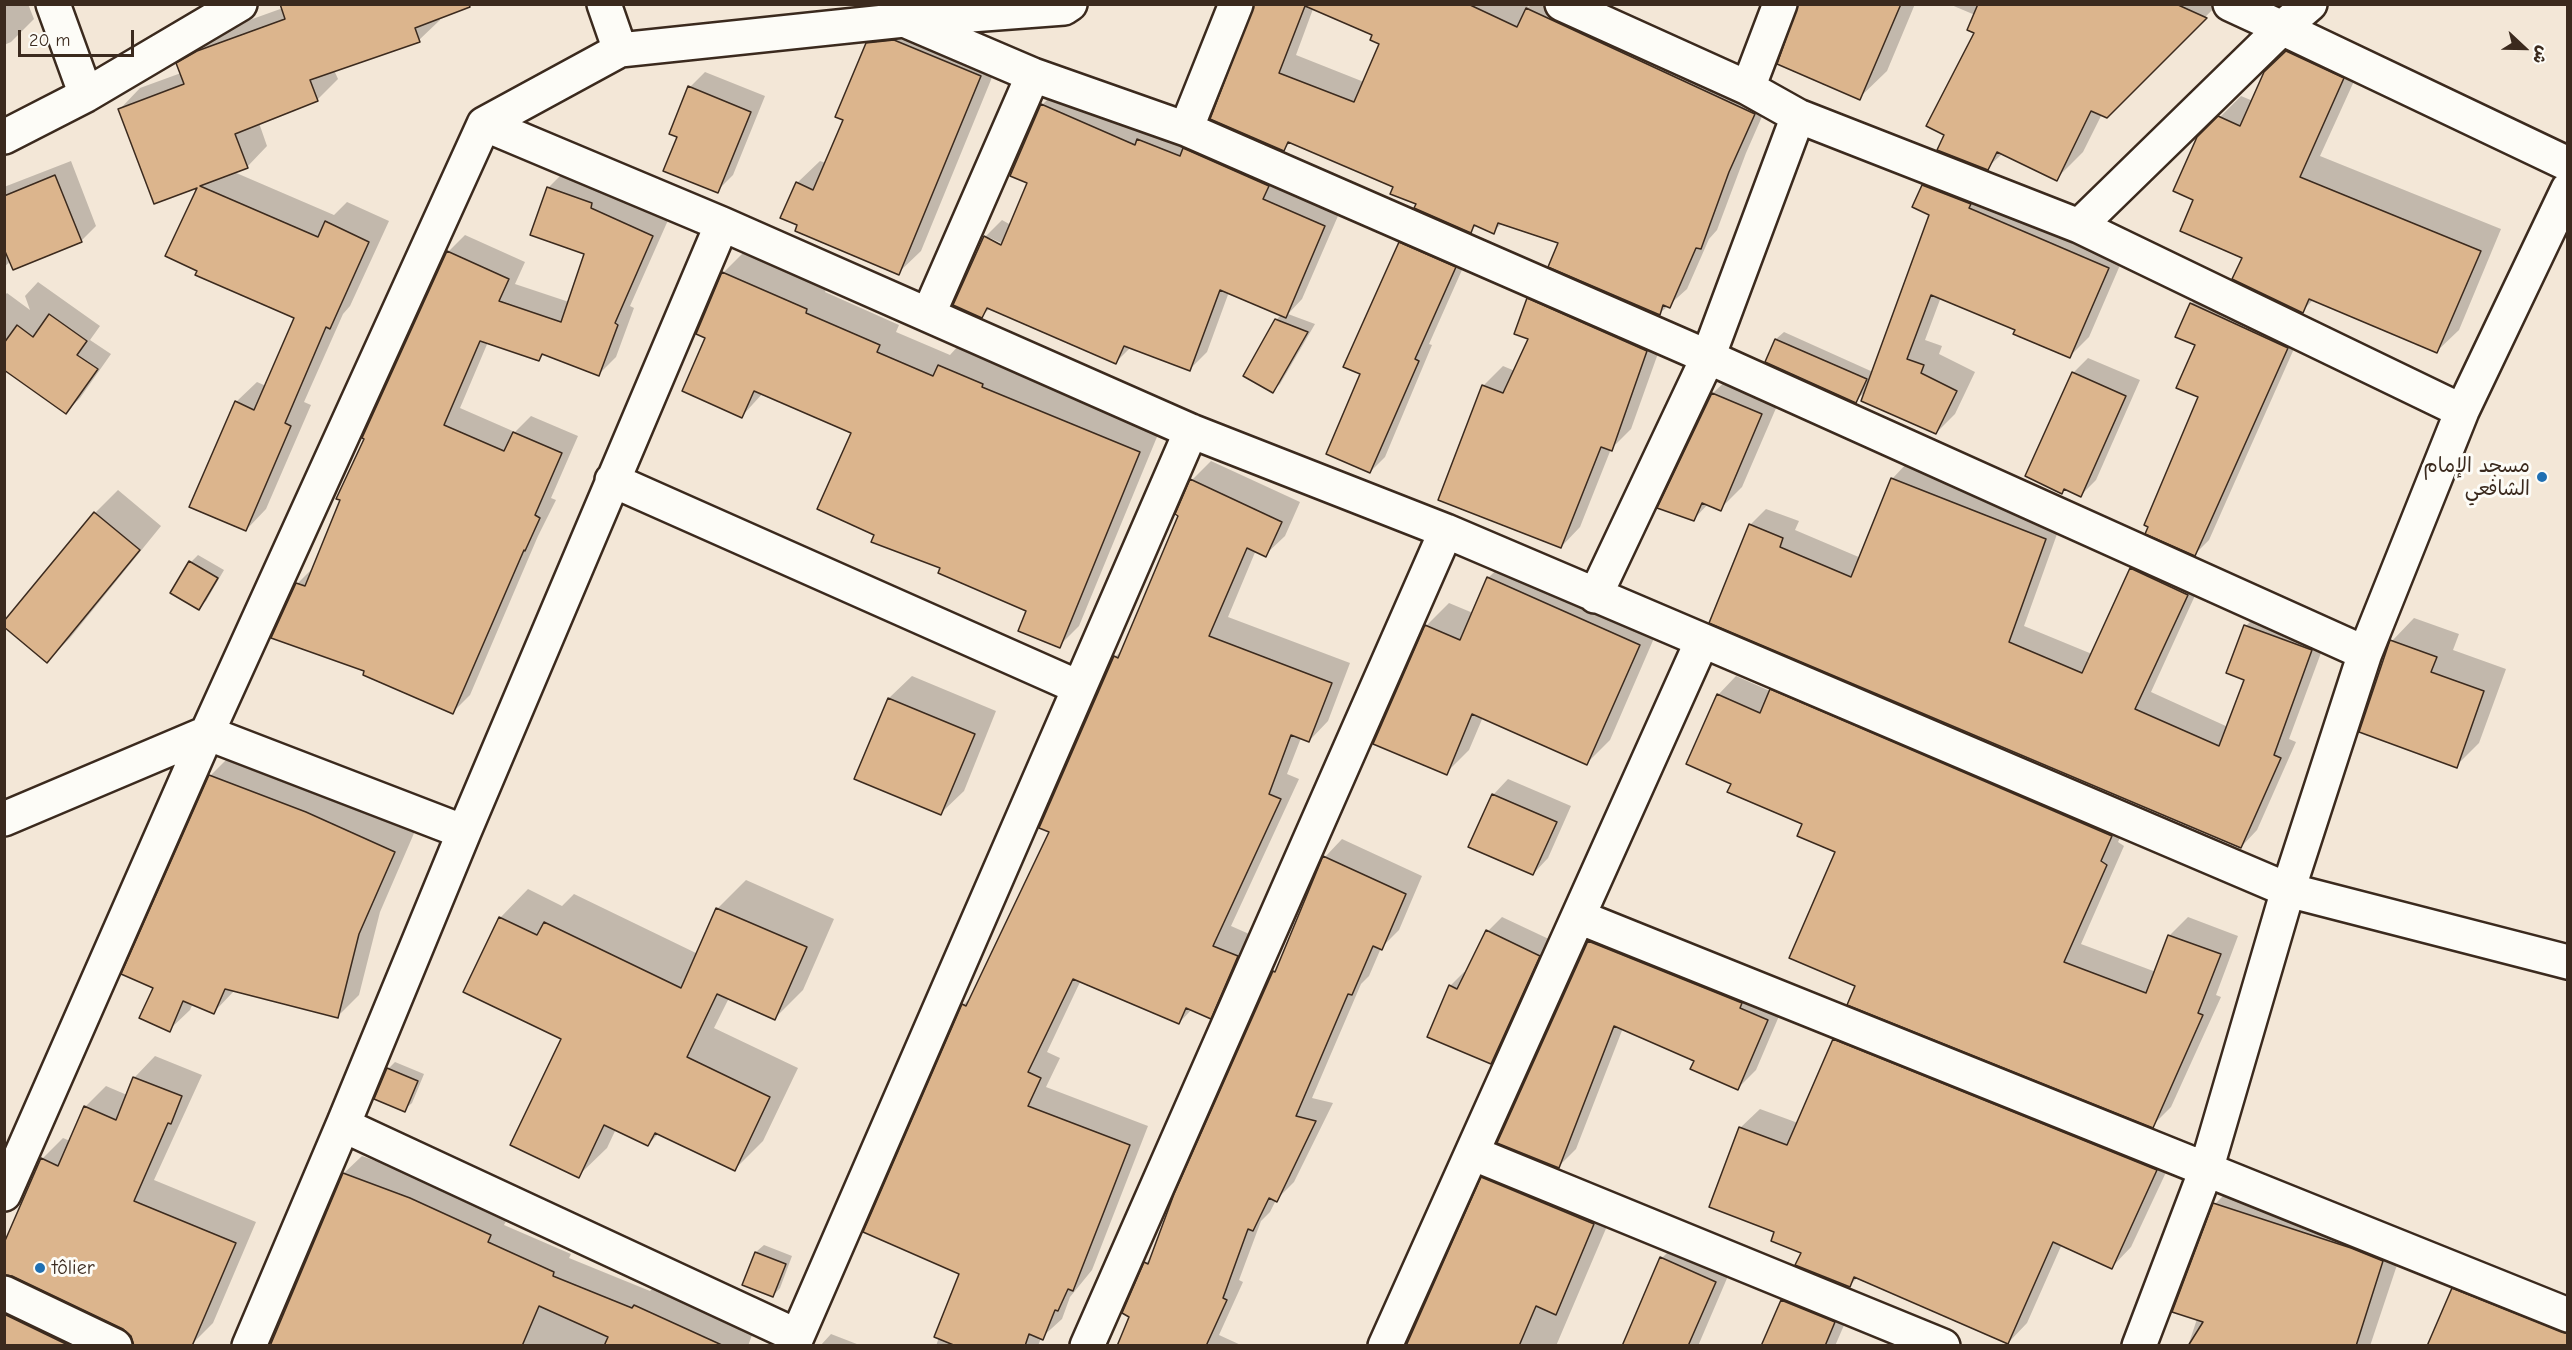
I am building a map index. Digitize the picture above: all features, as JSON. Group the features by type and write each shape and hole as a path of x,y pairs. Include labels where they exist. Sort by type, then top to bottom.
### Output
{"street":[{"path":"53,4 86,95"},
{"path":"4,137 86,95 240,4"},
{"path":"604,4 620,50"},
{"path":"1185,129 1236,4"},
{"path":"1562,4 1748,88 1798,116 2079,226 2462,411"},
{"path":"1748,88 1780,4"},
{"path":"2230,4 2568,164"},
{"path":"2079,226 2282,28 2310,4"},
{"path":"4,1194 207,733 483,124 620,50 786,18 904,20 1065,6"},
{"path":"904,20 1032,75 1185,129 1708,357 2366,653"},
{"path":"929,314 1032,75"},
{"path":"1595,596 1708,357 1798,116"},
{"path":"483,124 722,224 1191,431 1446,531 2288,890 2568,962"},
{"path":"2139,1346 2206,1170 2288,890 2366,653 2462,411 2568,189"},
{"path":"249,1346 612,480 722,224"},
{"path":"343,1125 795,1341 1191,431"},
{"path":"612,480 1078,687"},
{"path":"1087,1346 1446,531"},
{"path":"1385,1346 1702,641"},
{"path":"4,819 207,733 464,832"},
{"path":"1579,917 2568,1315"},
{"path":"1472,1153 1943,1346"},
{"path":"4,1293 115,1346"}],"building":[{"path":"280,4 469,4 470,7 415,28 420,42 310,80 318,101 235,134 248,168 200,186 318,237 325,221 369,242 330,329 326,327 285,423 291,426 246,531 189,507 235,401 254,410 294,318 195,275 197,271 165,256 197,188 154,204 118,109 184,84 176,63 197,51 285,19"},
{"path":"1254,4 1468,4 1517,27 1526,8 1755,114 1729,172 1701,249 1696,248 1670,308 1663,305 1660,315 1548,267 1558,243 1498,223 1494,234 1474,225 1471,233 1414,208 1416,204 1390,194 1393,187 1288,142 1284,151 1210,119","holes":["1305,6 1372,35 1370,40 1379,44 1354,102 1279,73"]},
{"path":"1798,4 1901,4 1860,100 1777,64"},
{"path":"1978,4 2176,4 2207,18 2107,118 2091,111 2057,181 1997,152 1988,170 1937,150 1944,135 1926,126 1974,33 1967,30"},
{"path":"894,40 981,76 899,275 795,231 797,225 780,218 796,182 813,190 843,120 835,117 866,43"},
{"path":"2286,51 2344,78 2300,177 2481,251 2437,353 2309,299 2303,313 2232,279 2242,258 2180,231 2193,200 2173,191 2197,137 2218,116 2240,126 2264,72"},
{"path":"688,86 751,112 718,193 663,171 677,137 669,134"},
{"path":"1041,104 1135,145 1137,139 1180,156 1183,148 1269,186 1263,199 1325,226 1286,318 1220,290 1190,371 1124,346 1116,364 987,308 982,318 953,305 984,236 1001,245 1027,183 1010,176"},
{"path":"55,175 82,242 13,270 4,249 4,196"},
{"path":"1922,185 1971,204 1969,208 2109,268 2070,358 2013,334 2015,330 1931,295 1907,359 1924,365 1921,373 1957,391 1936,434 1861,401 1929,215 1912,207"},
{"path":"547,187 592,203 591,208 653,236 615,323 618,325 599,376 542,354 539,361 480,341 444,425 504,451 513,432 562,453 535,515 540,518 453,714 363,675 364,671 271,638 296,583 305,586 340,500 336,499 447,251 509,279 499,301 561,322 584,254 530,235"},
{"path":"1399,242 1456,267 1415,359 1419,361 1370,473 1326,454 1360,374 1343,367"},
{"path":"722,272 807,309 806,313 880,345 877,352 933,376 938,365 983,384 982,387 1140,452 1060,648 1018,631 1026,611 938,573 940,568 871,542 874,535 817,509 851,433 754,391 742,418 682,391 705,338 696,334"},
{"path":"1527,298 1647,351 1612,451 1601,447 1561,548 1438,500 1482,385 1503,393 1528,339 1514,334"},
{"path":"2190,303 2288,348 2195,556 2145,534 2148,527 2144,525 2198,397 2176,388 2195,345 2175,337"},
{"path":"49,314 87,341 77,355 98,369 66,414 4,370 4,343 17,325 33,337"},
{"path":"1275,319 1308,332 1273,393 1243,376"},
{"path":"1775,339 1867,379 1856,403 1765,362"},
{"path":"2072,372 2126,396 2081,497 2064,489 2062,494 2025,476"},
{"path":"1712,393 1762,414 1721,511 1702,503 1694,521 1657,508"},
{"path":"1891,478 2046,539 2009,642 2082,673 2130,568 2188,595 2135,709 2219,746 2244,680 2226,673 2244,625 2312,650 2274,755 2281,758 2241,848 1709,623 1749,524 1783,538 1780,547 1851,577"},
{"path":"1190,479 1282,522 1266,557 1247,548 1209,636 1332,683 1309,742 1291,735 1269,794 1281,799 1213,946 1238,956 1211,1019 1186,1008 1179,1024 1073,979 1028,1072 1041,1078 1028,1106 1130,1145 1073,1291 1068,1289 1058,1311 1055,1310 1043,1340 1029,1334 1025,1346 956,1346 934,1337 959,1274 863,1232 962,1004 966,1006 1049,832 1039,828 1114,656 1118,658 1178,516 1175,514"},
{"path":"94,512 140,550 47,663 4,627 4,621"},
{"path":"189,561 218,578 199,610 170,593"},
{"path":"1487,577 1640,645 1587,765 1472,714 1447,775 1373,744 1425,625 1460,640"},
{"path":"2390,640 2437,657 2431,672 2484,691 2457,768 2359,732"},
{"path":"1770,689 2112,836 2101,861 2107,865 2064,962 2146,993 2168,935 2221,954 2198,1013 2203,1015 2153,1128 1847,1005 1855,986 1789,958 1835,852 1797,836 1802,824 1727,792 1731,784 1686,764 1717,694 1760,713"},
{"path":"888,698 975,734 941,815 854,779"},
{"path":"209,775 306,812 395,852 359,934 338,1018 225,989 214,1014 183,1001 170,1032 139,1018 153,988 121,974"},
{"path":"1492,794 1557,822 1533,875 1468,847"},
{"path":"1323,856 1406,894 1382,950 1373,946 1352,995 1348,994 1296,1116 1316,1121 1277,1202 1269,1198 1253,1231 1248,1229 1223,1298 1227,1300 1206,1346 1117,1346 1129,1317 1122,1313 1144,1262 1148,1264 1174,1194 1273,971 1275,972"},
{"path":"716,908 807,947 775,1020 717,994 687,1057 770,1097 735,1171 655,1133 648,1146 604,1125 579,1178 510,1145 561,1039 463,992 499,917 537,935 544,922 681,988"},
{"path":"1486,930 1540,956 1491,1064 1427,1037 1449,985 1457,989"},
{"path":"1588,941 1742,1003 1740,1008 1768,1020 1738,1090 1690,1069 1694,1061 1614,1026 1559,1168 1497,1143"},
{"path":"1833,1039 2157,1170 2112,1269 2053,1242 2008,1344 1854,1277 1850,1287 1795,1265 1801,1253 1771,1241 1774,1232 1709,1207 1739,1127 1787,1145"},
{"path":"387,1068 418,1081 405,1112 374,1099"},
{"path":"133,1077 182,1096 134,1201 236,1243 192,1346 134,1346 131,1336 123,1329 12,1276 4,1275 4,1243 41,1158 58,1166 84,1106 116,1120"},
{"path":"343,1173 410,1198 491,1235 488,1242 554,1272 553,1276 632,1308 634,1305 724,1346 604,1346 608,1337 539,1306 522,1346 270,1346"},
{"path":"1481,1177 1594,1224 1556,1315 1536,1306 1519,1346 1406,1346"},
{"path":"2213,1203 2351,1248 2383,1261 2356,1346 2188,1346 2203,1322 2172,1312"},
{"path":"755,1252 786,1264 773,1297 742,1285"},
{"path":"1660,1257 1716,1282 1688,1346 1622,1346"},
{"path":"2452,1288 2568,1334 2568,1346 2427,1346"},
{"path":"1781,1300 1835,1322 1825,1346 1761,1346"},
{"path":"4,1314 70,1346 4,1346"}],"place":[{"name":"مسجد الإمام الشافعي","path":"2542,477"},
{"name":"tôlier","path":"40,1268"}]}
